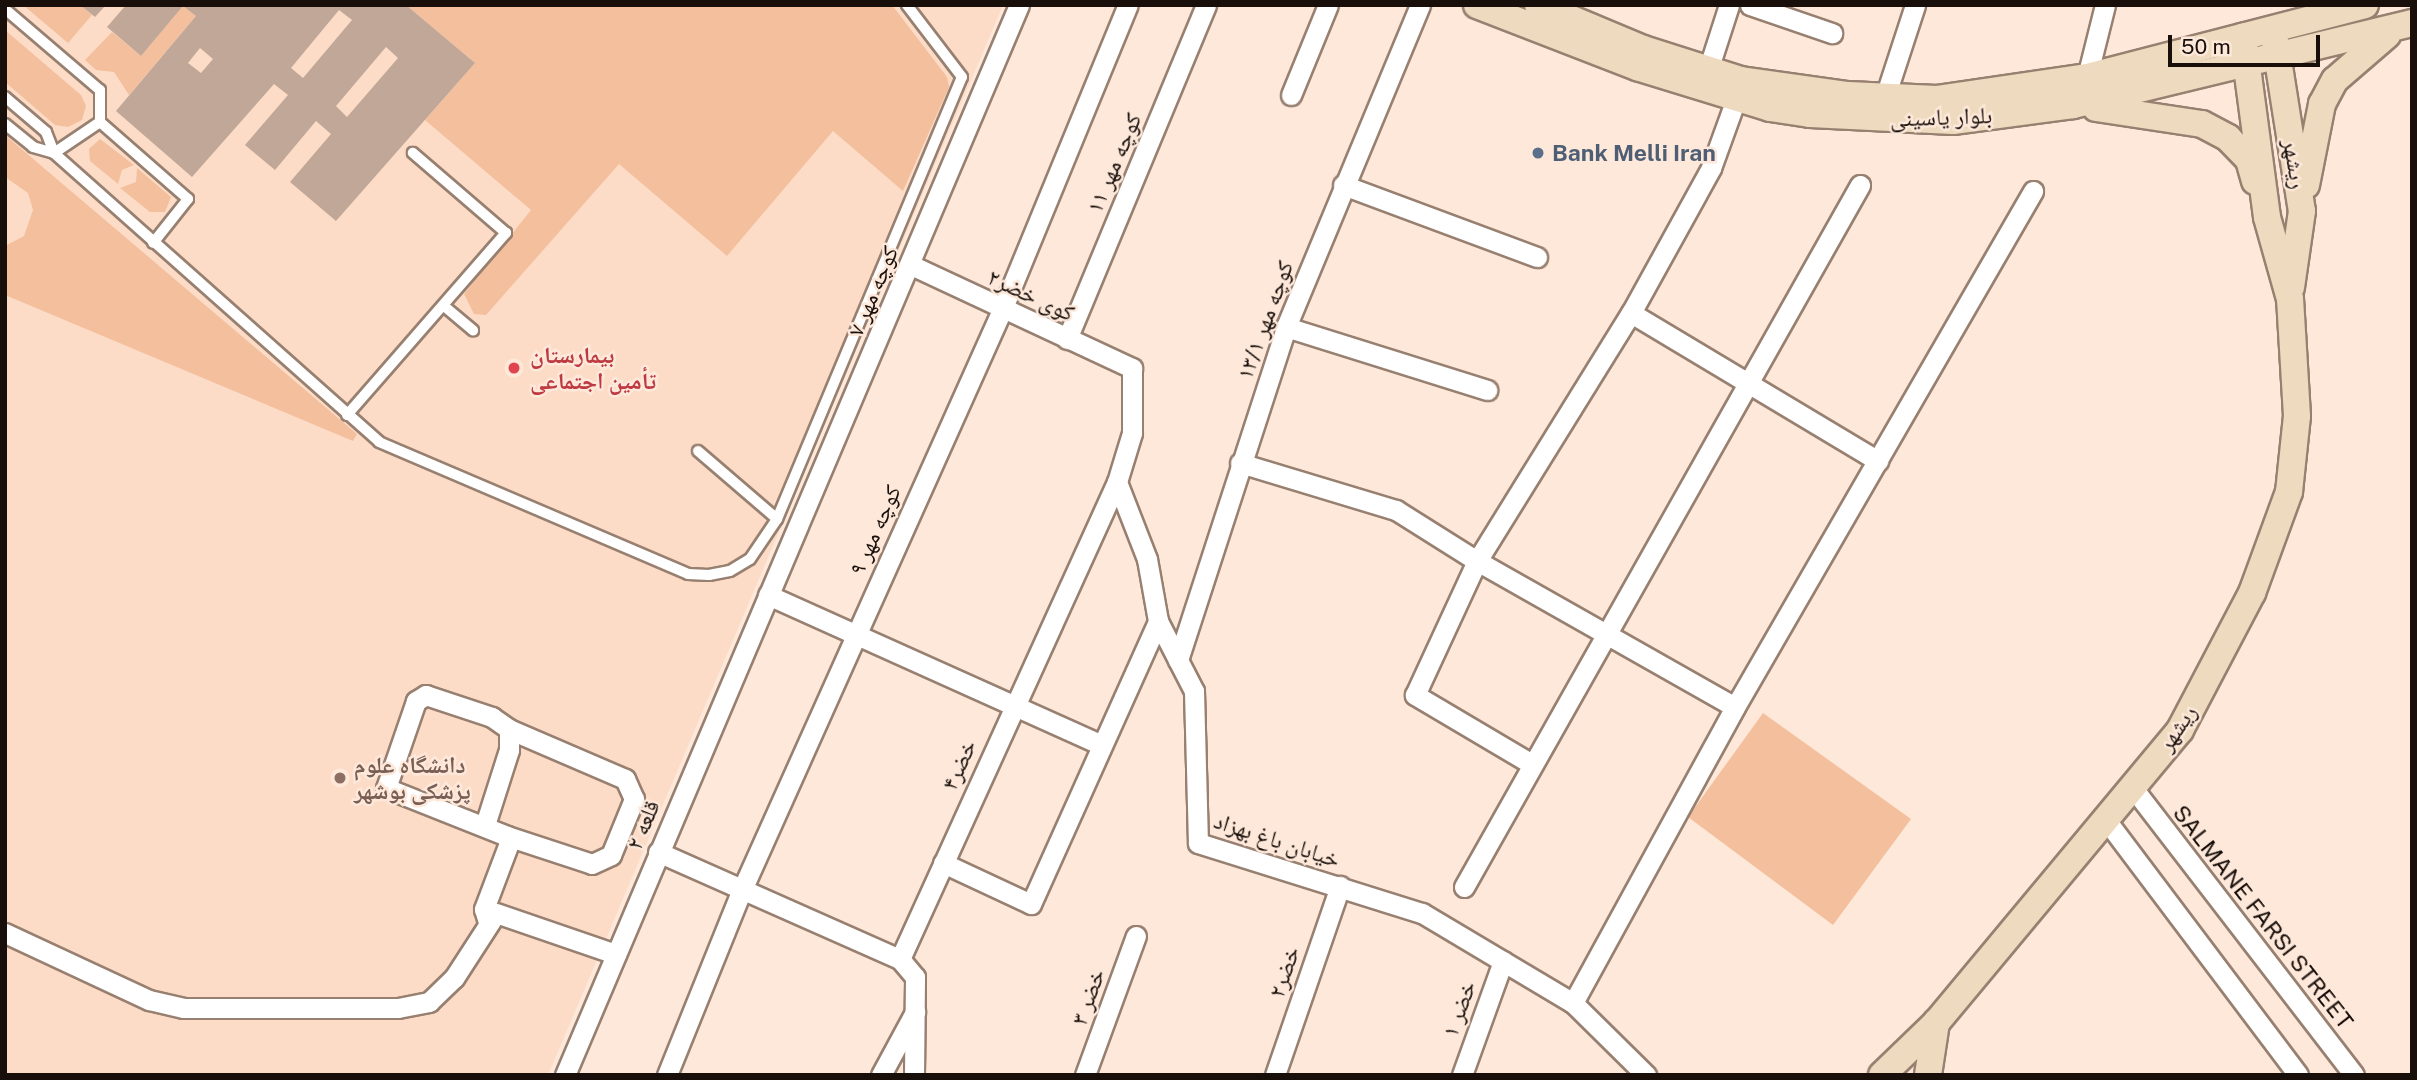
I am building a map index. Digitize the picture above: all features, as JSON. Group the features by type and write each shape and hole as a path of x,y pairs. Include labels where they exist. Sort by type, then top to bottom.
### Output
{"main road":[{"name":"بلوار یاسینی","path":"1477,5 1637,67 1736,99 1810,114 1941,121 2073,105 2278,58 2406,24"},
{"name":"بلوار یاسینی","path":"1538,5 1708,70 1785,88 1885,97 1985,94 2087,76 2365,5"},
{"path":"2302,211 2322,104 2335,80 2363,52 2406,24"},
{"name":"ریشهر","path":"1882,1075 1936,1023 2180,730 2252,593 2289,492 2297,416 2290,299 2302,211 2273,30"},
{"name":"ریشهر","path":"2242,37 2267,217 2290,299"},
{"path":"2073,105 2175,118 2202,124 2228,138 2249,160 2267,217"},
{"path":"1928,1075 1936,1023"}],"street":[{"name":"کوچه مهر ۷","path":"768,595 911,265 1019,5"},
{"name":"کوچه مهر ۹","path":"667,1075 741,891 1002,310 1128,5"},
{"name":"کوچه مهر ۱۱","path":"1067,339 1206,5"},
{"path":"1291,94 1328,5"},
{"name":"کوچه مهر ۱۳/۱","path":"1178,660 1286,327 1420,5"},
{"path":"1708,70 1729,5"},
{"path":"1750,5 1832,33"},
{"path":"1885,97 1915,5"},
{"path":"2087,76 2105,5"},
{"path":"1530,763 1415,695 1477,561 1631,313 1711,169 1736,99"},
{"path":"1343,185 1537,257"},
{"path":"1464,887 1530,763 1610,634 1860,185"},
{"path":"1573,1003 1735,707 2033,191"},
{"name":"کوی خضر۲","path":"911,265 1002,310 1132,368 1132,433 1116,482"},
{"path":"1631,313 1878,461"},
{"path":"1286,327 1487,390"},
{"path":"1240,463 1396,510 1477,561 1735,707"},
{"name":"خیابان باغ بهزاد","path":"1116,482 1147,559 1158,621 1194,691 1198,843 1423,914 1573,1003 1638,1071"},
{"name":"خضر۴","path":"900,959 1012,705 1116,482"},
{"path":"768,595 1101,745"},
{"name":"قلعه ۲","path":"565,1075 768,595"},
{"path":"943,863 1031,904 1158,621"},
{"path":"426,695 492,717 509,729 625,779 634,799 611,855 592,864 507,836 485,825 386,788 416,701 426,695"},
{"path":"485,825 509,750 509,729"},
{"name":"SALMANE FARSI STREET","path":"2133,788 2354,1075"},
{"path":"2106,820 2298,1075"},
{"path":"488,922 484,909 509,843 507,836"},
{"path":"658,852 741,891 900,959 915,977 914,1075"},
{"name":"خضر۲","path":"1275,1075 1340,886"},
{"path":"5,933 149,1000 183,1008 398,1008 429,1002 454,978 496,913 616,954"},
{"name":"خضر ۳","path":"1085,1075 1136,936"},
{"name":"خضر ۱","path":"1462,1075 1503,961"},
{"path":"881,1075 915,1012"}],"lane":[{"path":"5,124 33,147 54,153 379,442 688,574 730,571 750,559 777,519 962,76 907,5"},
{"path":"5,9 100,90 100,122 188,199 153,243"},
{"path":"5,97 46,132 54,153"},
{"path":"54,153 100,122"},
{"path":"347,415 506,233 413,153"},
{"path":"444,306 473,330"},
{"path":"698,451 777,519"}],"shaded area":[{"path":"5,5 1003,5 548,1075 5,1075"},
{"path":"23,5 80,5 92,15 68,43"},
{"path":"406,5 892,5 947,77 949,87 903,191 833,131 727,256 619,164 486,315 474,314 464,294 531,210 425,120 475,63"},
{"path":"183,6 196,16 129,95 114,72 96,70 85,60 112,32 141,56"},
{"path":"5,30 81,95 86,106 82,120 68,127 55,125 5,82"},
{"path":"5,135 357,434 353,441 5,295 5,246 24,236 33,210 28,193 5,177"},
{"path":"100,139 134,165 122,170 118,184 90,161 89,149"},
{"path":"137,168 171,197 165,212 150,212 120,188 136,182"},
{"path":"1763,713 1911,819 1833,925 1688,817"}],"building":[{"path":"80,5 106,5 95,17"},
{"path":"126,5 406,5 475,63 336,221 290,182 331,134 316,121 275,170 245,145 288,95 274,84 192,177 116,111 196,16 183,6 141,56 107,27","holes":["339,10 352,20 303,78 291,68","386,47 398,58 347,117 336,106","200,48 213,59 201,73 188,63"]}],"place":[{"name":"Bank Melli Iran","path":"1538,153"},
{"name":"بیمارستان تأمین اجتماعی","path":"514,368"},
{"name":"دانشگاه علوم پزشکی بوشهر","path":"340,778"}]}
